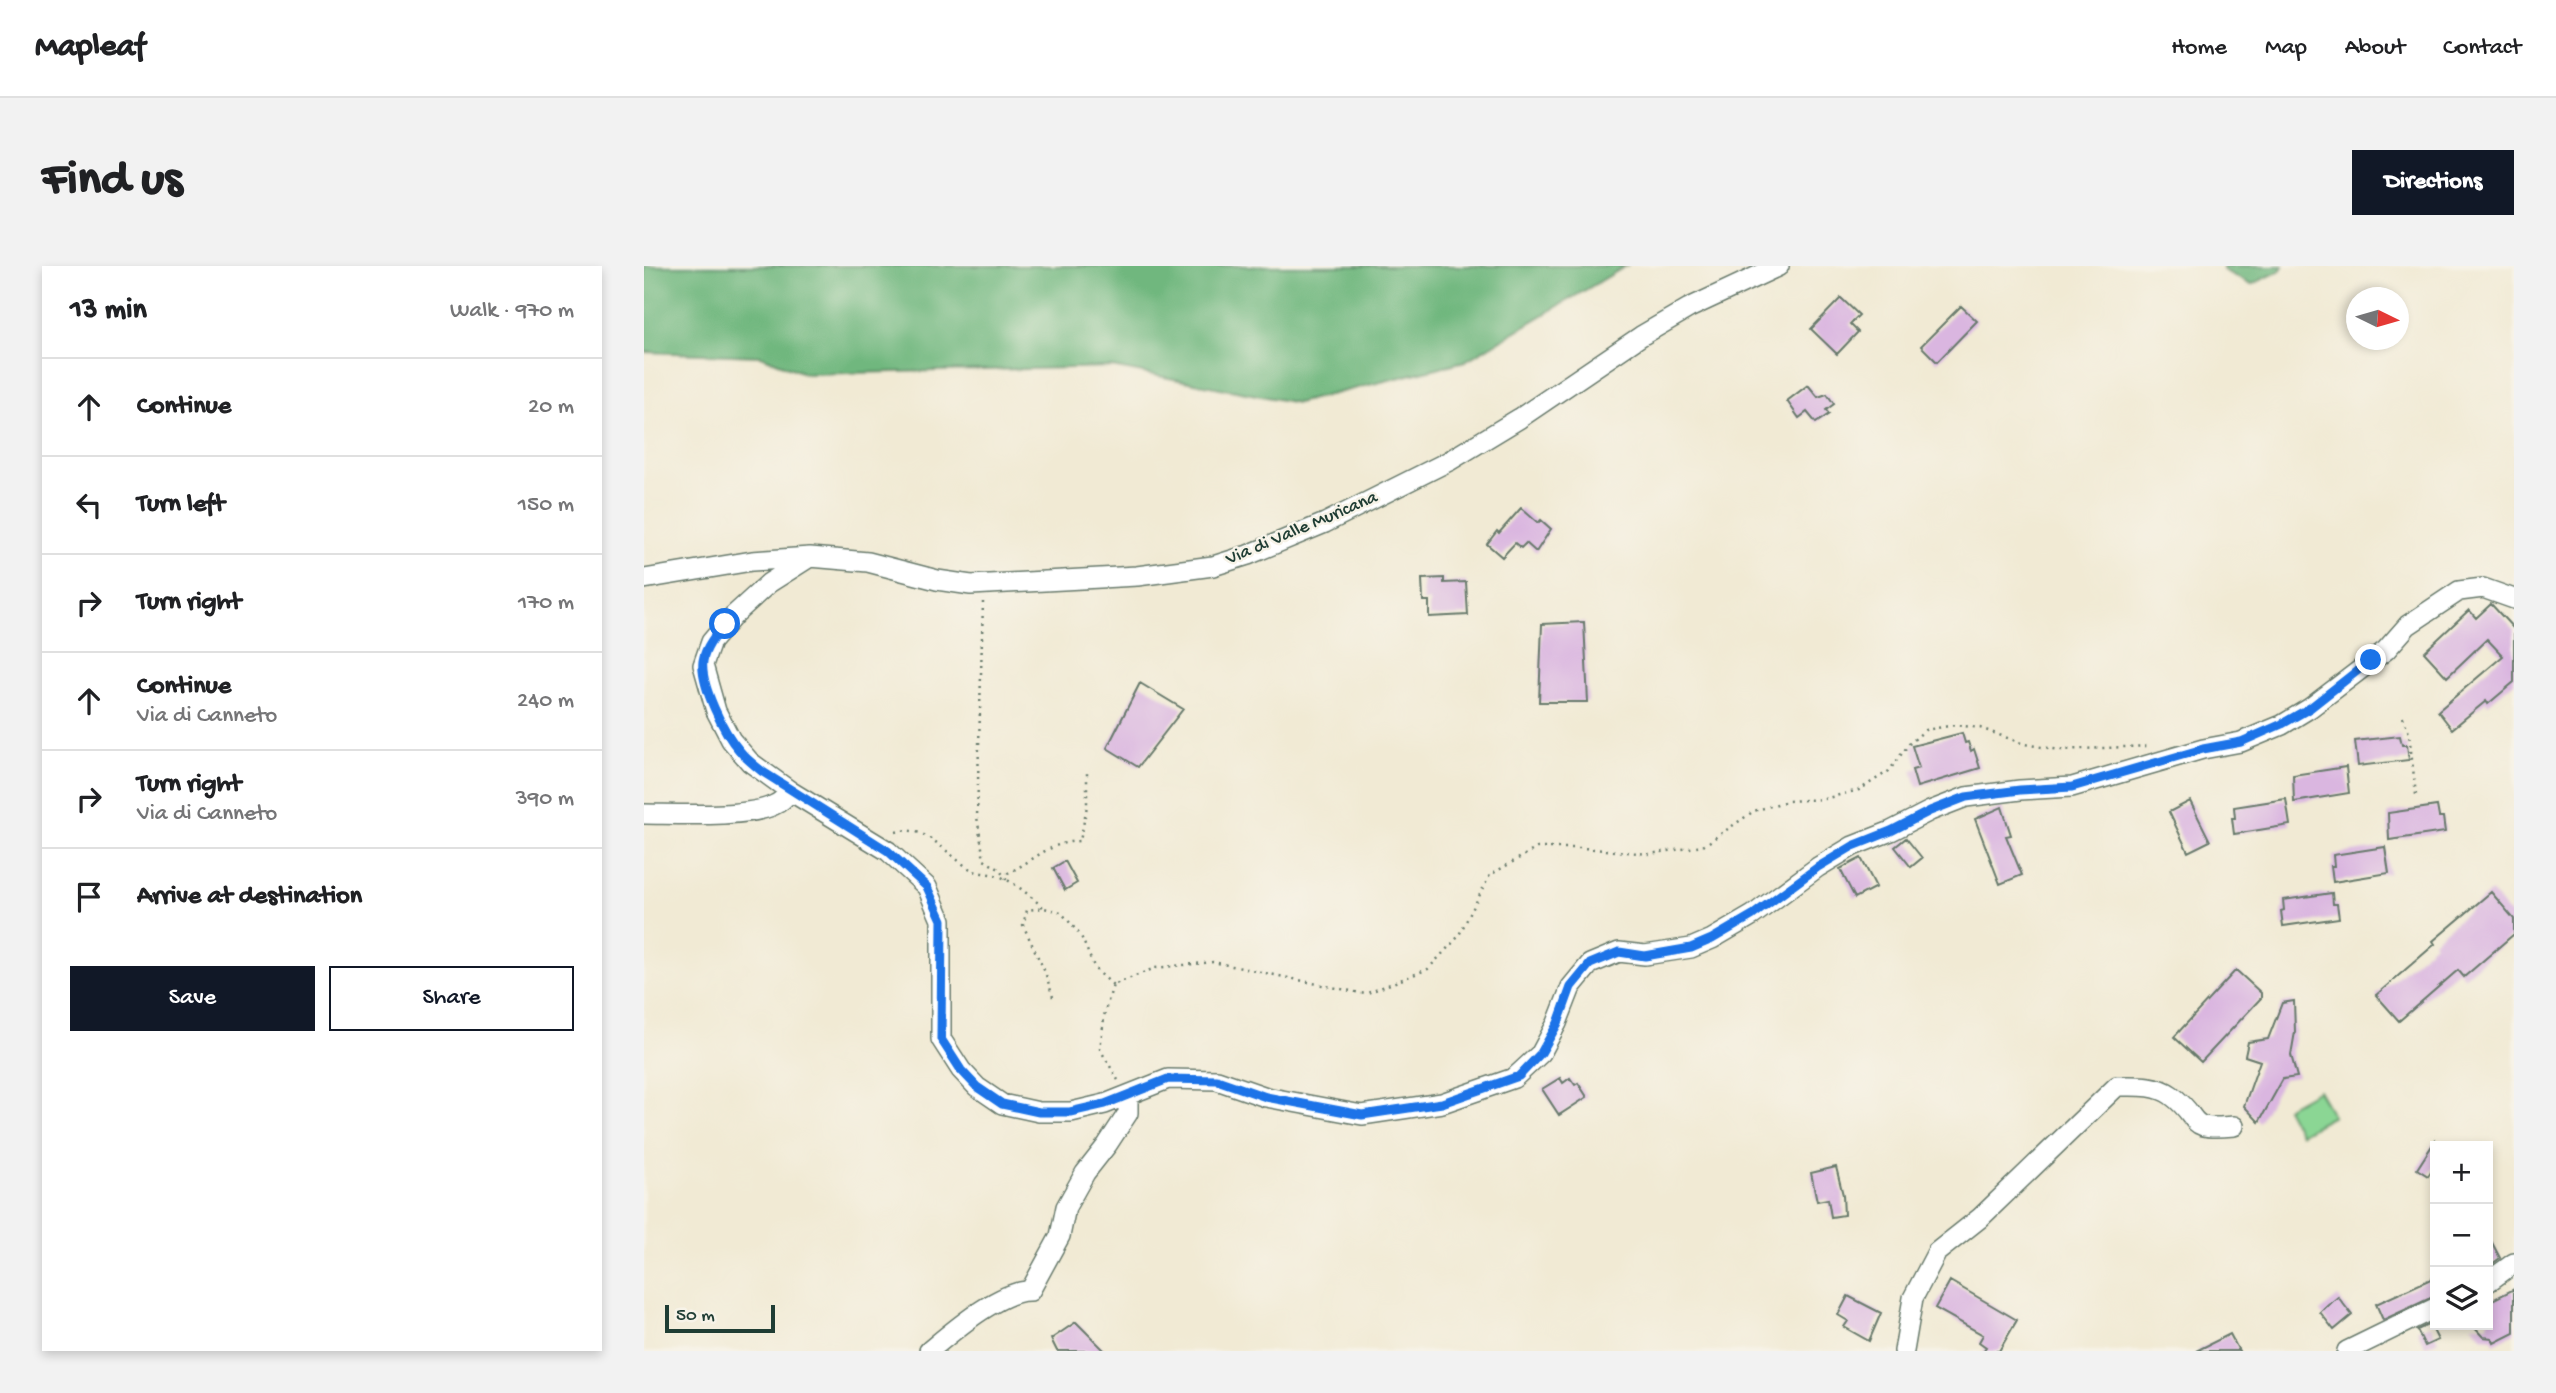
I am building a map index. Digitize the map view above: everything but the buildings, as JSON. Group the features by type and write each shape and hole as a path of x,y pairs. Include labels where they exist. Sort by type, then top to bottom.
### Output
{"street":[{"name":"Via di Valle Muricana","path":"644,579 737,564 810,557 868,562 948,583 983,585 1177,572 1213,566 1248,555 1325,523 1449,461 1520,418 1658,326 1779,266"},
{"path":"810,557 779,575 734,615 714,638 705,654 703,665 712,701 731,740 750,762 790,791 888,851 927,887 942,920 941,1039 961,1070 977,1087 1002,1104 1039,1112 1070,1112 1105,1104 1168,1079 1217,1080 1266,1097 1362,1115 1442,1103 1514,1078 1541,1053 1558,1023 1571,987 1590,964 1619,952 1645,956 1691,948 1712,939 1753,915 1818,867 1853,846 1966,797 2072,787 2203,749 2241,742 2310,708 2386,650 2408,625 2459,591 2483,588 2514,599"},
{"path":"644,814 703,814 762,809 778,804 790,791"},
{"path":"1904,1351 1913,1298 1937,1252 1980,1218 2118,1086 2146,1086 2169,1093 2198,1125 2211,1128 2234,1126"},
{"path":"929,1351 992,1305 1020,1291 1030,1291 1060,1236 1066,1208 1078,1184 1128,1113 1128,1095"},
{"path":"2493,1278 2514,1263"},
{"path":"2347,1351 2430,1310"}],"path":[{"path":"983,585 977,817 984,860 999,869 1006,879"},
{"path":"2403,718 2409,733 2416,795"},
{"path":"1113,985 1155,968 1213,962 1366,994 1428,969 1458,937 1490,875 1537,848 1583,848 1649,854 1703,846 1754,811 1787,801 1824,800 1859,790 1889,771 1909,744 1925,730 1955,725 1980,728 2024,744 2060,750 2151,747"},
{"path":"1006,879 1008,873 1024,865 1044,849 1066,841 1080,841 1087,806 1087,771"},
{"path":"895,832 906,828 921,833 976,872 994,874 1006,879 1044,908"},
{"path":"1053,997 1045,972 1023,925 1027,910 1044,908 1062,912 1082,936 1095,970 1113,985"},
{"path":"1113,985 1105,1011 1100,1049 1128,1095"}],"green space":[{"path":"644,266 1626,266 1465,361 1297,403 1112,367 806,374 761,356 644,352"},
{"path":"2223,266 2283,266 2280,271 2251,285 2223,270"},
{"path":"2318,1090 2333,1116 2300,1134 2286,1108"}],"route":[{"path":"725,624 711,642 703,665 712,701 731,740 744,757 763,772 888,851 927,887 942,920 941,1039 961,1070 977,1087 1002,1104 1039,1112 1070,1112 1105,1104 1168,1079 1217,1080 1266,1097 1362,1115 1442,1103 1519,1076 1541,1053 1558,1023 1571,987 1590,964 1619,952 1645,956 1691,948 1712,939 1753,915 1818,867 1853,846 1966,797 2072,787 2203,749 2241,742 2310,708 2371,660"}]}
